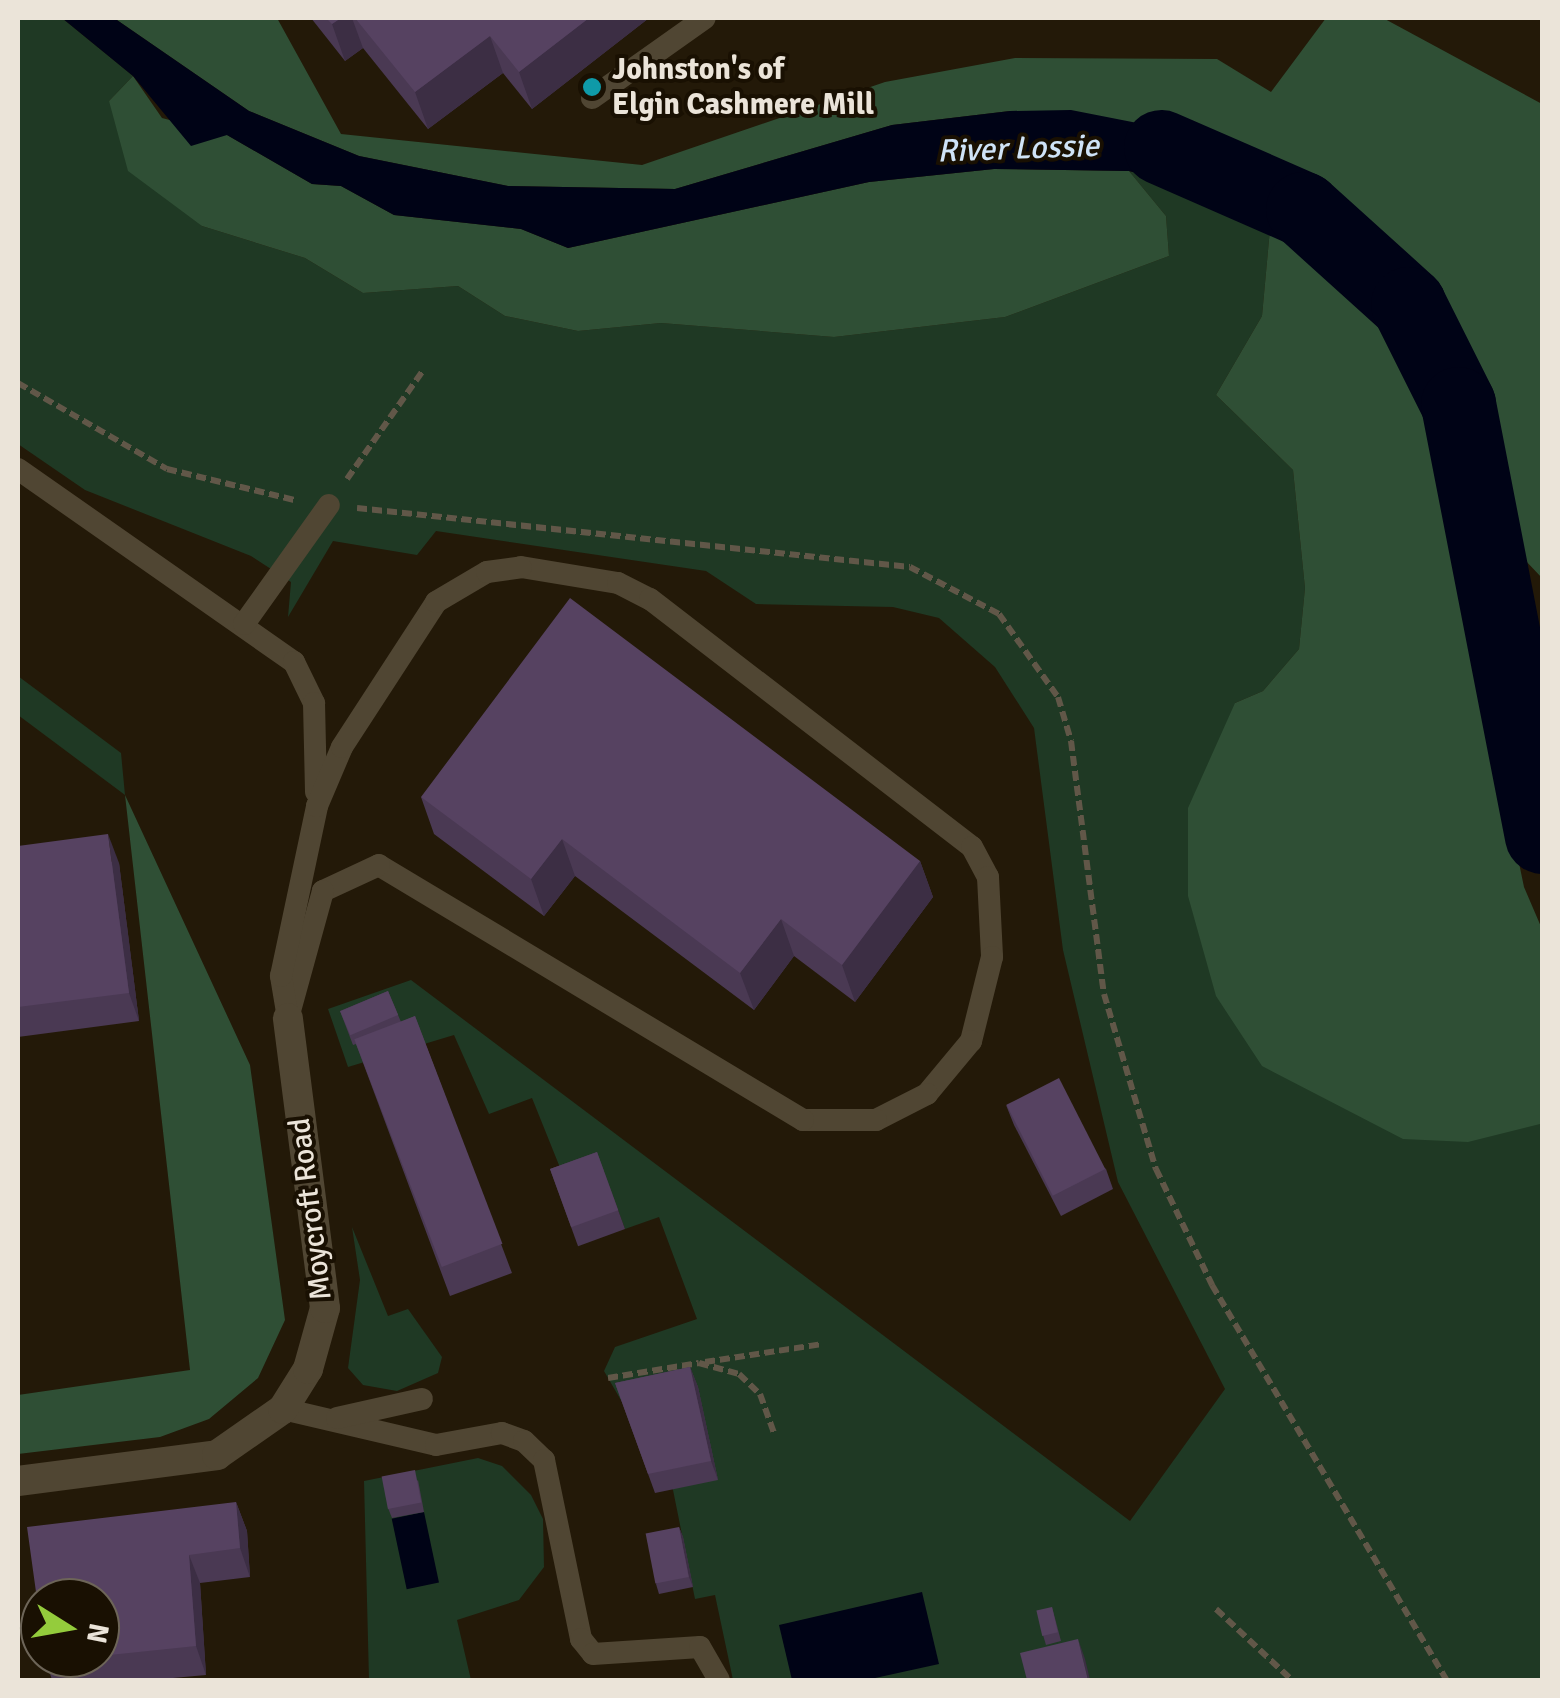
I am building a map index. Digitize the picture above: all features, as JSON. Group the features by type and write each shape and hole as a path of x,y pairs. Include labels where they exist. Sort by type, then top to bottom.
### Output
{"street":[{"name":"Moycroft Road","path":"18,1481 217,1455 283,1409 308,1369 325,1308 288,1018"}],"lane":[{"path":"592,98 705,18"},
{"path":"18,469 244,624 307,680 316,806"},
{"path":"244,624 329,504"},
{"path":"521,567 618,583 972,847 988,877 992,958 971,1041 927,1094 876,1120 828,1125 783,1109 379,865 324,891 288,1018 281,976 316,806 378,682 462,583 521,567"},
{"path":"330,1420 422,1399"},
{"path":"283,1409 436,1446 502,1434 524,1442 544,1460 581,1639 593,1654 700,1647 719,1680"}],"path":[{"path":"329,504 424,369"},
{"path":"18,383 167,469 329,504 910,568 999,614 1058,697 1071,741 1104,994 1156,1169 1212,1285 1447,1680"},
{"path":"608,1378 822,1344"},
{"path":"698,1363 739,1374 760,1394 774,1433"},
{"path":"1216,1609 1292,1680"}],"green space":[{"path":"18,18 62,18 133,76 109,101 202,226 305,258 363,293 458,286 505,316 578,331 661,323 834,337 1005,317 1169,256 1166,216 1129,171 1242,201 1270,229 1262,316 1216,395 1293,470 1305,588 1299,649 1263,691 1235,703 1542,1122 1542,1680 733,1680 715,1595 695,1599 673,1490 604,1371 615,1347 697,1319 659,1217 625,1229 604,1172 567,1185 532,1098 489,1114 454,1035 348,1067 328,1009 411,980 1130,1521 1225,1389 1118,1182 1063,950 1034,728 995,667 939,618 893,607 756,604 706,571 436,531 417,555 333,541 288,617 291,582 251,556 85,490 18,444"},
{"path":"114,18 277,18 341,134 642,165 885,82 1015,58 1217,59 1271,92 1326,18 1383,18 1542,104 1542,578 1522,557 1434,298 1373,233 1229,141 1010,111 892,125 675,189 508,186 359,156 249,111"},
{"path":"133,76 162,118 227,135 312,184 341,186 394,215 521,229 568,248 869,182 994,169 1129,171 1166,216 1169,256 1005,317 834,337 661,323 578,331 505,316 458,286 363,293 305,258 202,226 128,171 109,101"},
{"path":"1270,229 1392,335 1428,426 1524,887 1542,929 1540,1124 1468,1142 1403,1139 1262,1066 1216,996 1188,896 1188,808 1235,703 1263,691 1299,649 1305,588 1293,470 1216,395 1262,316"},
{"path":"18,676 121,753 125,795 18,715"},
{"path":"125,795 250,1065 285,1320 258,1378 209,1419 160,1437 18,1454 18,1395 190,1370"},
{"path":"352,1227 388,1316 408,1309 442,1357 438,1373 397,1391 363,1385 348,1368 360,1280"},
{"path":"478,1458 502,1466 531,1495 543,1519 544,1567 519,1600 457,1620 471,1680 369,1680 364,1481"}],"water":[{"path":"62,18 114,18 249,111 359,156 508,186 675,189 892,125 1010,111 1071,110 1229,141 1280,170 1242,201 1129,171 994,169 869,182 568,248 521,229 394,215 341,186 312,184 227,135 191,146 133,76"},
{"path":"424,1512 439,1582 407,1589 392,1519"},
{"path":"922,1592 939,1664 866,1680 792,1680 779,1625"}],"building":[{"path":"355,18 589,18 519,72 490,36 415,92"},
{"path":"570,598 920,861 842,965 781,919 740,973 562,839 531,879 421,797"},
{"path":"108,834 129,993 18,1007 18,846"},
{"path":"388,991 398,1015 350,1035 340,1011"},
{"path":"415,1016 502,1244 442,1267 354,1039"},
{"path":"1059,1078 1105,1169 1053,1196 1006,1105"},
{"path":"597,1152 618,1210 571,1227 550,1169"},
{"path":"690,1367 711,1461 648,1474 615,1383"},
{"path":"415,1470 421,1502 388,1509 382,1476"},
{"path":"236,1502 240,1548 189,1555 196,1646 120,1654 120,1578 34,1578 27,1527"},
{"path":"679,1527 689,1577 655,1584 646,1533"},
{"path":"1052,1607 1058,1632 1042,1636 1036,1611"},
{"path":"1078,1639 1088,1680 1027,1680 1020,1653"}],"waterway":[{"name":"River Lossie","path":"1161,147 1303,209 1408,304 1458,404 1542,836"}],"place":[{"name":"Johnston's of Elgin Cashmere Mill","path":"592,87"}]}
